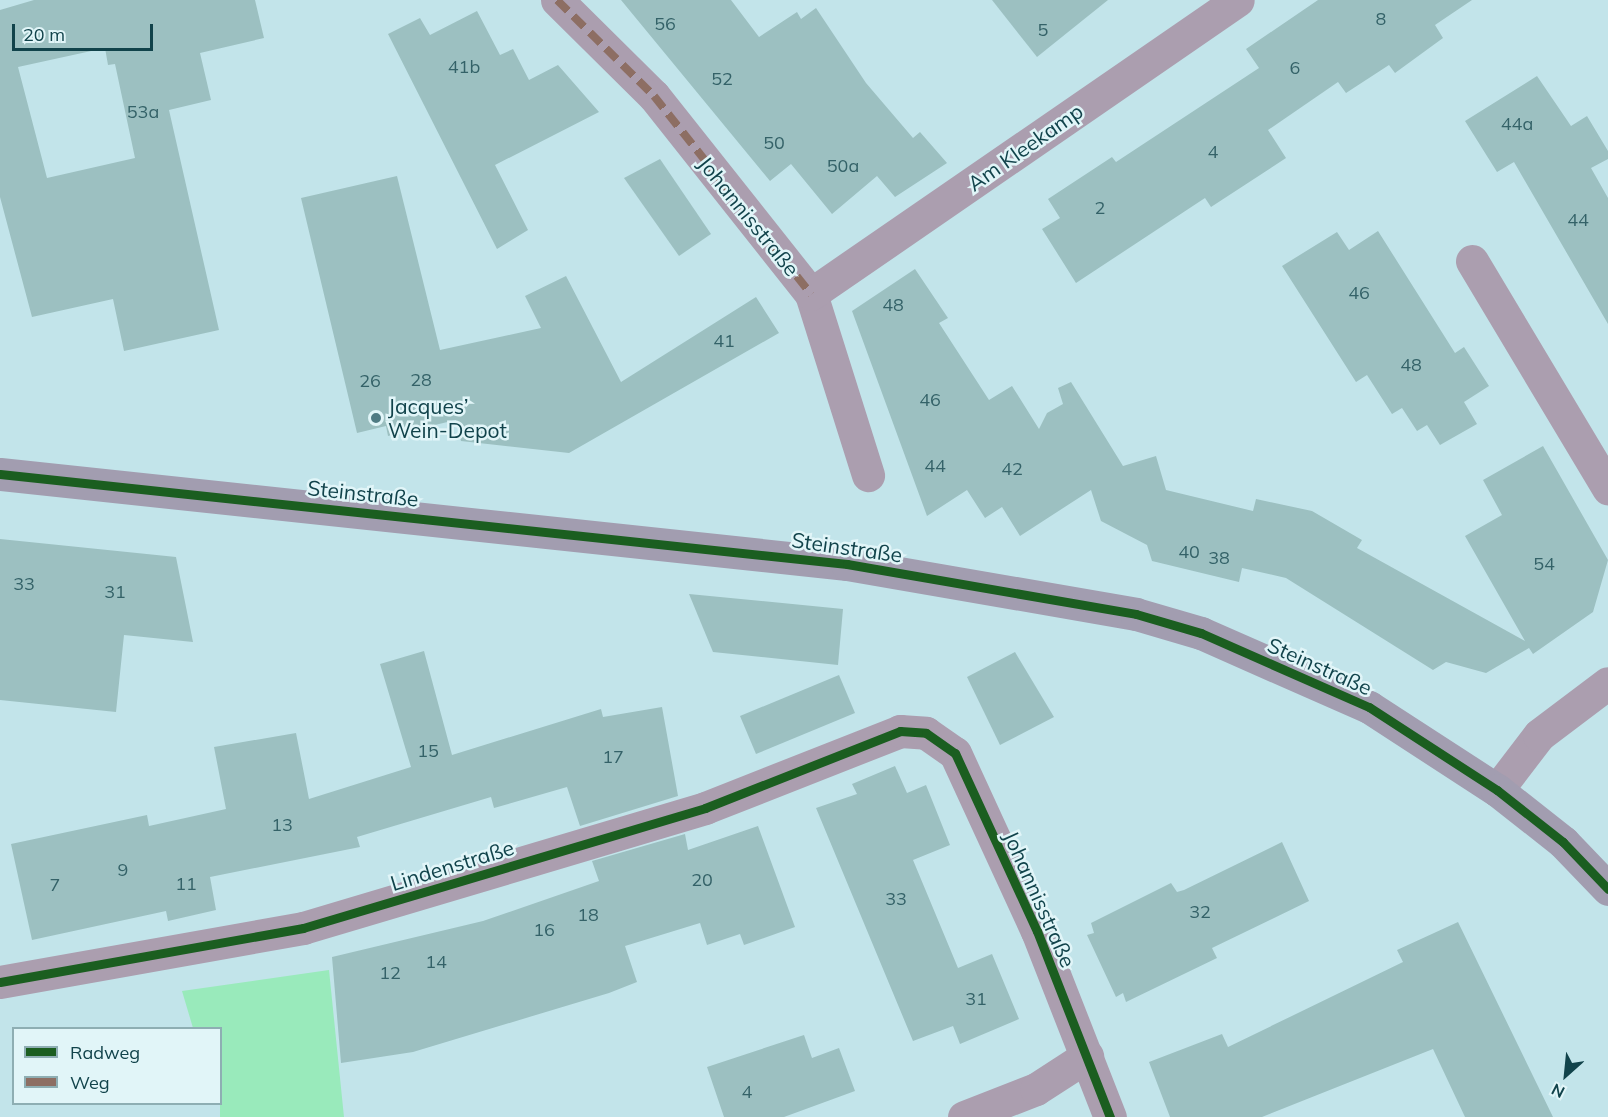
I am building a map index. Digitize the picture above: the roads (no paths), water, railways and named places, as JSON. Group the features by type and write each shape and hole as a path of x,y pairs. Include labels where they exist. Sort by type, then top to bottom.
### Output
{"main road":[{"name":"Steinstraße","path":"0,474 848,564 1136,614 1202,633 1369,707 1497,790 1563,842 1608,889"}],"street":[{"name":"Johannisstraße","path":"557,0 654,96 811,294 868,475"},
{"name":"Am Kleekamp","path":"811,294 1238,0"},
{"path":"1472,261 1608,488"},
{"path":"1497,790 1539,735 1608,683"},
{"name":"Johannisstraße","path":"900,731 926,734 955,753 1037,931 1110,1117"},
{"name":"Lindenstraße","path":"0,982 303,928 705,808 900,731"},
{"path":"964,1117 1036,1089 1087,1056"}],"place":[{"name":"Jacques’ Wein-Depot","path":"376,418"}]}
